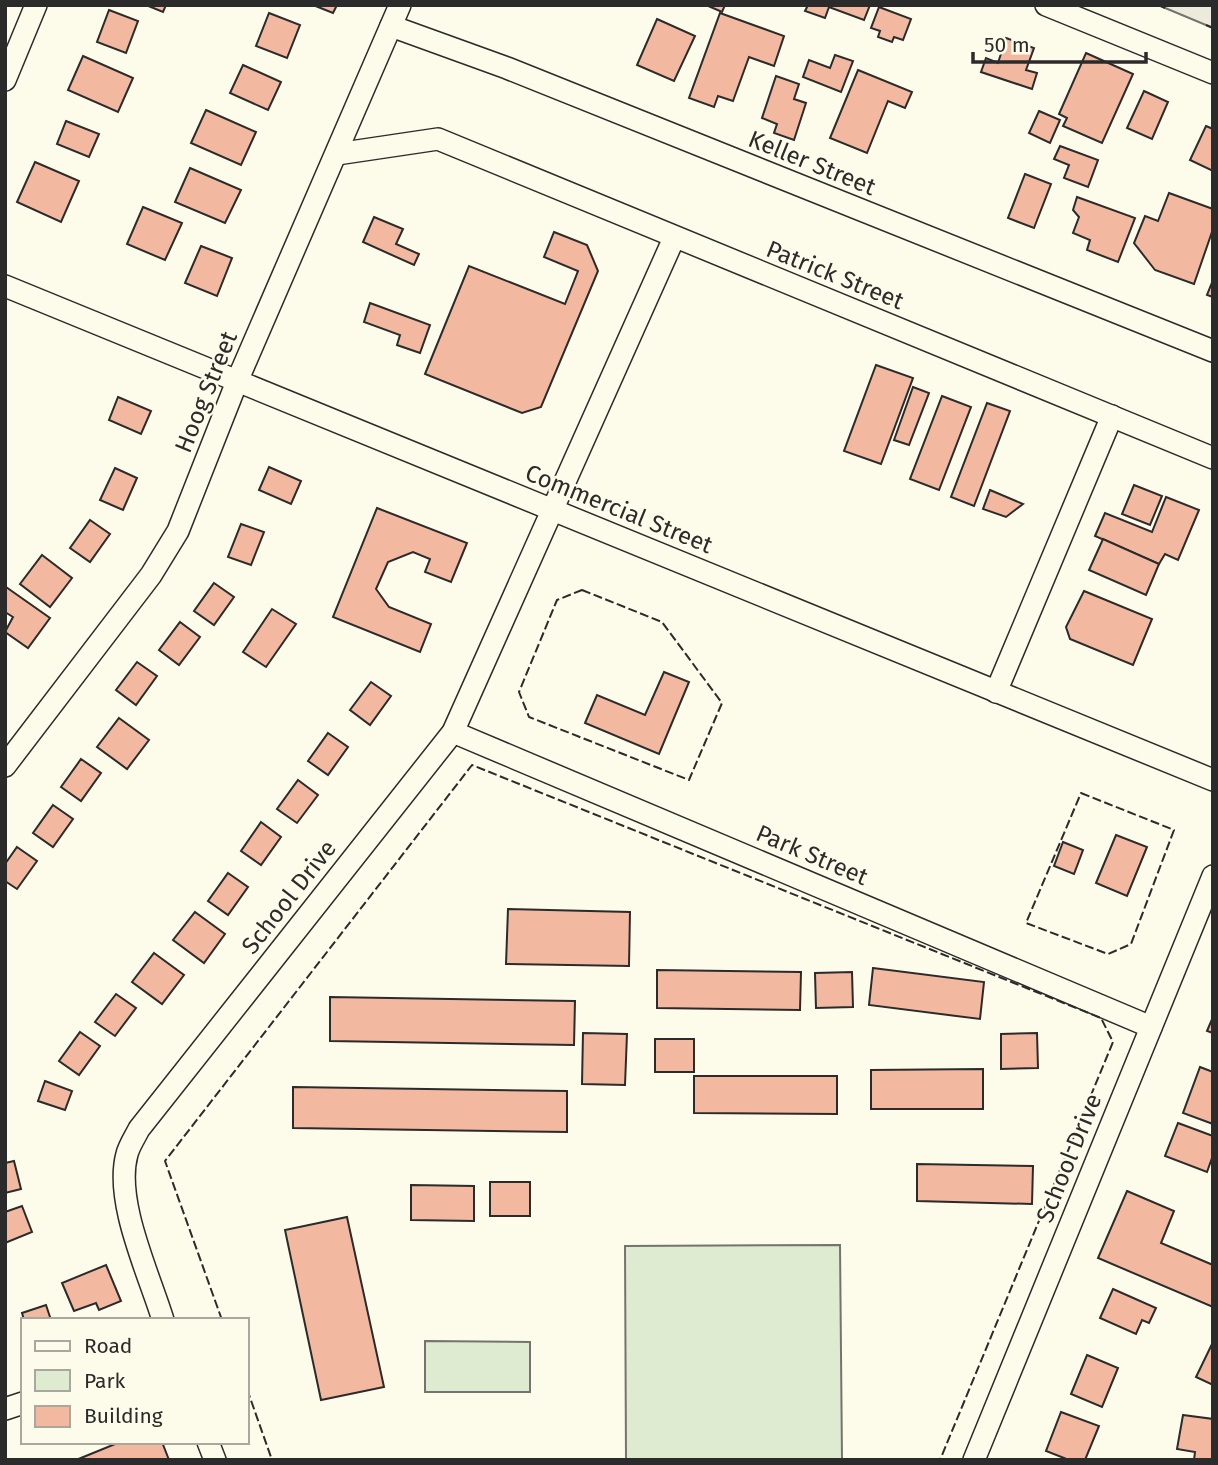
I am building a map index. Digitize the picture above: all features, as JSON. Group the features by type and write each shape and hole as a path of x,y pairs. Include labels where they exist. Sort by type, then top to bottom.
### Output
{"street":[{"path":"5,80 36,5"},
{"name":"Hoog Street","path":"5,766 151,575 178,531 238,379 400,5"},
{"path":"1046,5 1213,73"},
{"name":"Keller Street","path":"391,26 507,68 1213,351"},
{"name":"Patrick Street","path":"337,154 438,139 1213,458"},
{"name":"School Drive","path":"162,1318 127,1204 124,1175 127,1153 139,1129 453,732 674,238"},
{"name":"Commercial Street","path":"5,286 238,379 1213,780"},
{"path":"996,692 1112,416"},
{"name":"Park Street","path":"453,732 1151,1027"},
{"name":"School Drive","path":"974,1460 1213,876"}],"green space":[{"path":"840,1245 842,1460 626,1460 625,1246"},
{"path":"425,1341 530,1342 530,1392 425,1392"}],"shaded area":[{"path":"1158,5 1213,5 1213,28"}],"building":[{"path":"146,5 166,5 163,12"},
{"path":"313,5 337,5 333,13"},
{"path":"706,5 725,5 722,12"},
{"path":"808,5 870,5 864,20 829,7 825,18 805,11"},
{"path":"879,7 911,19 903,40 894,37 892,42 878,37 880,31 871,28"},
{"path":"109,10 138,21 126,53 97,42"},
{"path":"269,13 300,25 287,58 256,46"},
{"path":"720,13 784,36 774,66 749,57 733,101 718,96 714,107 689,98"},
{"path":"657,19 695,36 674,81 637,65"},
{"path":"1006,38 1034,48 1026,70 1037,73 1032,89 981,72 986,58 998,63"},
{"path":"1086,53 1133,74 1102,143 1063,126 1067,118 1059,114"},
{"path":"835,55 853,61 841,92 803,77 809,60 830,68"},
{"path":"83,56 133,78 118,112 68,90"},
{"path":"243,65 281,82 268,110 230,93"},
{"path":"858,70 912,92 905,108 888,101 867,153 830,138"},
{"path":"776,76 799,84 794,99 806,103 794,140 774,133 777,124 762,118"},
{"path":"1144,91 1168,102 1152,139 1127,128"},
{"path":"206,110 256,132 241,165 191,143"},
{"path":"1039,111 1060,120 1050,143 1029,133"},
{"path":"66,121 99,134 89,157 57,144"},
{"path":"1206,126 1213,129 1213,171 1190,160"},
{"path":"1060,146 1098,160 1088,187 1064,178 1069,165 1054,159"},
{"path":"35,162 79,181 61,222 17,202"},
{"path":"190,168 241,190 225,223 175,202"},
{"path":"1025,174 1051,184 1034,228 1008,218"},
{"path":"1169,193 1213,209 1213,229 1194,284 1155,270 1134,243 1145,216 1158,221"},
{"path":"1077,197 1135,218 1118,262 1087,250 1090,240 1073,233 1079,217 1073,210"},
{"path":"143,207 182,223 165,260 127,244"},
{"path":"374,217 403,229 396,244 419,254 414,265 363,242"},
{"path":"554,232 587,245 598,271 541,407 522,413 425,374 469,266 565,304 578,271 544,257"},
{"path":"201,246 232,258 217,296 185,283"},
{"path":"1213,280 1213,297 1207,295"},
{"path":"370,303 430,325 420,353 397,345 400,335 364,322"},
{"path":"876,365 913,378 881,464 844,451"},
{"path":"913,387 929,393 909,445 894,440"},
{"path":"942,396 971,407 939,490 910,479"},
{"path":"118,397 151,411 141,434 109,420"},
{"path":"987,403 1010,411 974,506 951,497"},
{"path":"269,467 301,481 291,504 259,490"},
{"path":"115,468 137,478 123,510 100,500"},
{"path":"1134,485 1162,496 1150,525 1122,514"},
{"path":"990,490 1023,504 1006,517 983,509"},
{"path":"1166,497 1199,510 1178,560 1165,554 1159,564 1095,536 1105,513 1152,532"},
{"path":"377,508 467,543 451,582 425,572 430,559 413,552 388,562 376,589 389,607 431,624 420,652 333,617"},
{"path":"90,520 110,534 90,562 70,548"},
{"path":"241,524 264,532 251,565 228,557"},
{"path":"1103,539 1159,564 1146,595 1089,570"},
{"path":"42,555 72,578 50,607 20,584"},
{"path":"214,583 234,597 214,625 194,611"},
{"path":"6,587 50,618 28,648 5,632 13,617 5,612"},
{"path":"1084,591 1152,619 1133,665 1070,639 1066,627"},
{"path":"272,609 296,624 266,667 243,652"},
{"path":"180,622 200,637 179,665 159,650"},
{"path":"137,662 157,676 136,705 116,690"},
{"path":"664,672 689,682 659,754 585,723 597,695 645,715"},
{"path":"371,682 391,696 370,725 350,710"},
{"path":"119,718 149,740 127,769 97,747"},
{"path":"328,733 348,747 328,775 308,761"},
{"path":"81,759 101,773 81,801 61,787"},
{"path":"298,780 318,795 297,823 277,809"},
{"path":"53,805 73,819 53,847 33,833"},
{"path":"261,822 281,837 261,865 241,851"},
{"path":"1116,835 1147,847 1127,896 1096,883"},
{"path":"1063,842 1083,850 1074,874 1054,866"},
{"path":"17,847 37,861 17,889 5,881 5,864"},
{"path":"228,873 248,887 228,915 208,901"},
{"path":"508,909 630,912 629,966 506,964"},
{"path":"195,912 225,934 204,963 173,940"},
{"path":"154,953 184,975 162,1004 132,982"},
{"path":"873,968 984,982 980,1019 869,1005"},
{"path":"657,970 801,972 800,1010 657,1008"},
{"path":"852,972 853,1007 816,1008 815,973"},
{"path":"116,994 136,1008 115,1036 95,1022"},
{"path":"330,997 575,1001 574,1045 330,1041"},
{"path":"1213,1017 1213,1033 1207,1031"},
{"path":"80,1032 100,1046 79,1075 59,1061"},
{"path":"583,1033 627,1034 625,1085 582,1084"},
{"path":"1037,1033 1038,1068 1001,1069 1001,1034"},
{"path":"655,1039 694,1039 694,1072 655,1072"},
{"path":"1200,1067 1213,1072 1213,1124 1183,1113"},
{"path":"983,1069 983,1109 871,1109 871,1070"},
{"path":"694,1076 837,1076 837,1114 694,1113"},
{"path":"45,1081 72,1091 65,1110 38,1101"},
{"path":"293,1087 567,1091 567,1132 293,1128"},
{"path":"1178,1123 1213,1136 1213,1155 1207,1172 1165,1156"},
{"path":"14,1161 21,1189 5,1193 5,1163"},
{"path":"917,1164 1033,1166 1032,1204 917,1201"},
{"path":"490,1182 530,1182 530,1216 490,1216"},
{"path":"411,1185 474,1186 474,1221 411,1220"},
{"path":"1127,1191 1174,1211 1161,1243 1213,1265 1213,1307 1098,1258"},
{"path":"22,1206 32,1232 5,1243 5,1212"},
{"path":"347,1217 384,1387 321,1400 285,1230"},
{"path":"106,1265 121,1301 99,1310 96,1303 74,1311 62,1283"},
{"path":"1113,1289 1156,1308 1149,1323 1142,1320 1136,1334 1100,1318"},
{"path":"46,1305 50,1318 23,1318 22,1313"},
{"path":"1213,1342 1213,1385 1196,1377"},
{"path":"1087,1355 1118,1368 1102,1407 1071,1394"},
{"path":"1061,1412 1099,1426 1085,1460 1069,1460 1046,1451"},
{"path":"1183,1415 1213,1419 1213,1460 1194,1460 1195,1452 1177,1449"},
{"path":"115,1444 163,1444 169,1460 76,1460"}],"fence":[{"path":"1159,5 1165,8"},
{"path":"1206,25 1213,28"},
{"path":"582,590 662,622 722,703 689,780 529,717 519,692 557,600 582,590"},
{"path":"221,1318 165,1161 472,765 1101,1018 1113,1042 940,1460"},
{"path":"1081,793 1174,830 1131,944 1108,954 1026,923 1081,793"},
{"path":"248,1392 272,1460"}]}
